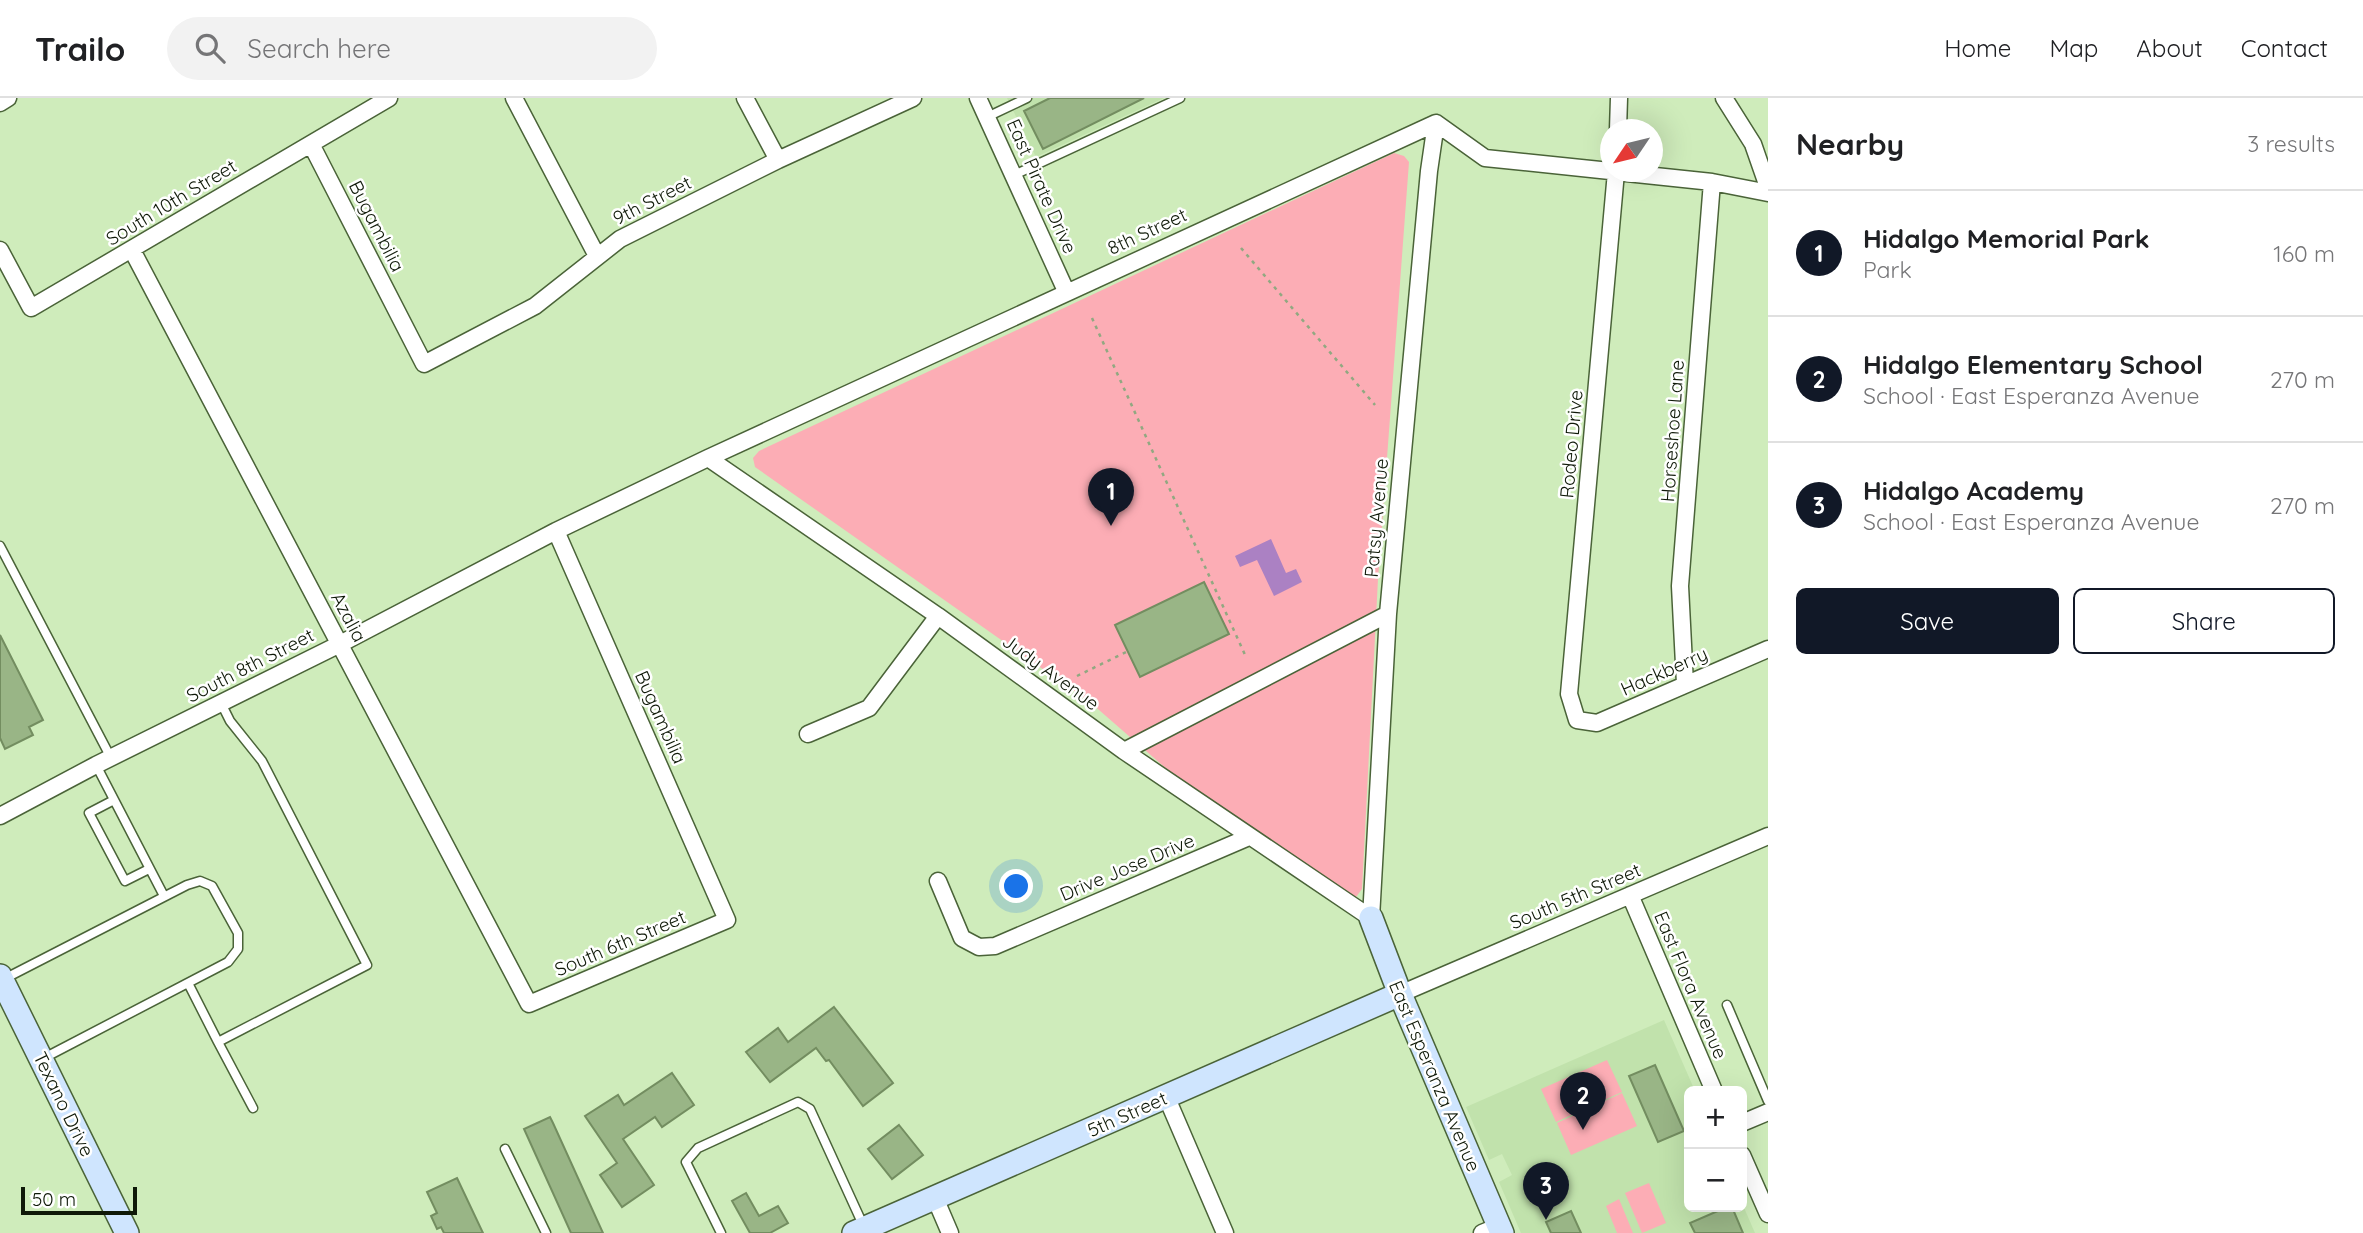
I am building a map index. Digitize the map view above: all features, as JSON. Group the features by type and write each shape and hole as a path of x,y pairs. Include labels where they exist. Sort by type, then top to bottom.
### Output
{"street":[{"path":"0,103 8,98"},
{"name":"South 10th Street","path":"0,250 30,308 388,98"},
{"path":"514,98 597,256"},
{"path":"745,98 778,160"},
{"name":"9th Street","path":"424,364 535,306 620,239 778,160 913,98"},
{"name":"East Pirate Drive","path":"978,98 1066,291"},
{"path":"1618,119 1619,98"},
{"path":"1663,177 1768,190 1753,144 1724,98"},
{"path":"1436,123 1485,158 1600,170"},
{"name":"8th Street","path":"708,458 1436,123"},
{"name":"Patsy Avenue","path":"1371,918 1388,614 1429,171 1436,123"},
{"name":"Bugambilia","path":"311,144 424,364"},
{"name":"Rodeo Drive","path":"1577,720 1569,694 1615,182"},
{"name":"Horseshoe Lane","path":"1685,684 1680,586 1712,182"},
{"name":"Azalia","path":"132,250 529,1004"},
{"name":"South 8th Street","path":"0,816 556,531 708,458"},
{"name":"Judy Avenue","path":"708,458 938,616 1124,751 1371,918"},
{"name":"Bugambilia","path":"556,531 727,920"},
{"path":"1124,751 1388,614"},
{"path":"808,734 869,708 938,616"},
{"name":"Hackberry","path":"1577,720 1597,723 1768,649"},
{"name":"South 5th Street","path":"1399,994 1768,836"},
{"name":"Drive Jose Drive","path":"938,881 962,938 979,947 995,947 1249,837"},
{"name":"East Flora Avenue","path":"1630,895 1712,1086"},
{"name":"East Esperanza Avenue","path":"1371,918 1494,1231"},
{"name":"South 6th Street","path":"529,1004 727,920"},
{"name":"Texano Drive","path":"1,978 127,1233"},
{"name":"5th Street","path":"860,1231 1399,994"},
{"path":"1166,1096 1225,1233"},
{"path":"1747,1121 1768,1112"},
{"path":"1747,1166 1768,1214"},
{"path":"935,1198 950,1233"}],"lane":[{"path":"987,117 1027,98"},
{"path":"1014,175 1180,98"},
{"path":"0,546 111,758"},
{"path":"218,1042 367,965 262,761 230,721 221,703"},
{"path":"96,765 164,897"},
{"path":"114,800 89,813 125,881 149,869"},
{"path":"1,978 187,884 200,881 212,886 238,933 238,949 228,962 41,1059"},
{"path":"188,983 253,1108"},
{"path":"1727,1005 1768,1101"},
{"path":"721,1233 686,1162 698,1148 798,1102 810,1109 860,1231"},
{"path":"505,1149 547,1233"}],"path":[{"path":"1241,248 1376,405"},
{"path":"1092,318 1246,657"},
{"path":"1077,676 1125,652"}],"shaded area":[{"path":"1007,98 1164,98 1036,157"},
{"path":"1394,153 1404,156 1409,162 1378,579 1362,889 1356,897 1351,897 1169,771 1091,703 755,467 753,458 759,451"},
{"path":"1271,539 1286,573 1296,569 1302,582 1274,596 1257,560 1240,567 1235,556"},
{"path":"1664,1020 1693,1086 1684,1086 1684,1212 1746,1212 1755,1233 1521,1233 1499,1182 1512,1175 1502,1154 1489,1160 1466,1107"},
{"path":"1607,1060 1622,1092 1556,1122 1541,1089"},
{"path":"1622,1093 1637,1126 1571,1155 1557,1123"},
{"path":"1649,1183 1666,1223 1642,1233 1625,1193"},
{"path":"1619,1199 1633,1233 1617,1233 1606,1206"}],"building":[{"path":"1050,98 1144,98 1043,149 1024,111"},
{"path":"1204,582 1229,634 1140,677 1115,625"},
{"path":"0,635 43,720 29,727 33,735 5,749 0,738"},
{"path":"834,1007 893,1083 863,1106 829,1060 826,1061 816,1048 770,1082 746,1052 778,1028 788,1042"},
{"path":"1655,1065 1684,1131 1658,1142 1629,1076"},
{"path":"672,1073 694,1105 662,1127 655,1117 623,1139 654,1185 622,1207 600,1175 617,1163 585,1116 618,1095 624,1105"},
{"path":"550,1117 603,1233 571,1233 524,1129"},
{"path":"899,1125 923,1155 892,1179 868,1149"},
{"path":"457,1178 483,1233 444,1233 441,1227 437,1229 431,1216 437,1213 427,1192"},
{"path":"746,1193 759,1216 778,1206 788,1223 770,1233 750,1233 732,1201"},
{"path":"1571,1211 1581,1233 1551,1233 1546,1222"},
{"path":"1715,1212 1734,1212 1743,1233 1695,1233 1690,1223"}],"place":[{"name":"Hidalgo Memorial Park","path":"1111,526"},
{"name":"Hidalgo Elementary School","path":"1583,1130"},
{"name":"Hidalgo Academy","path":"1546,1220"}]}
